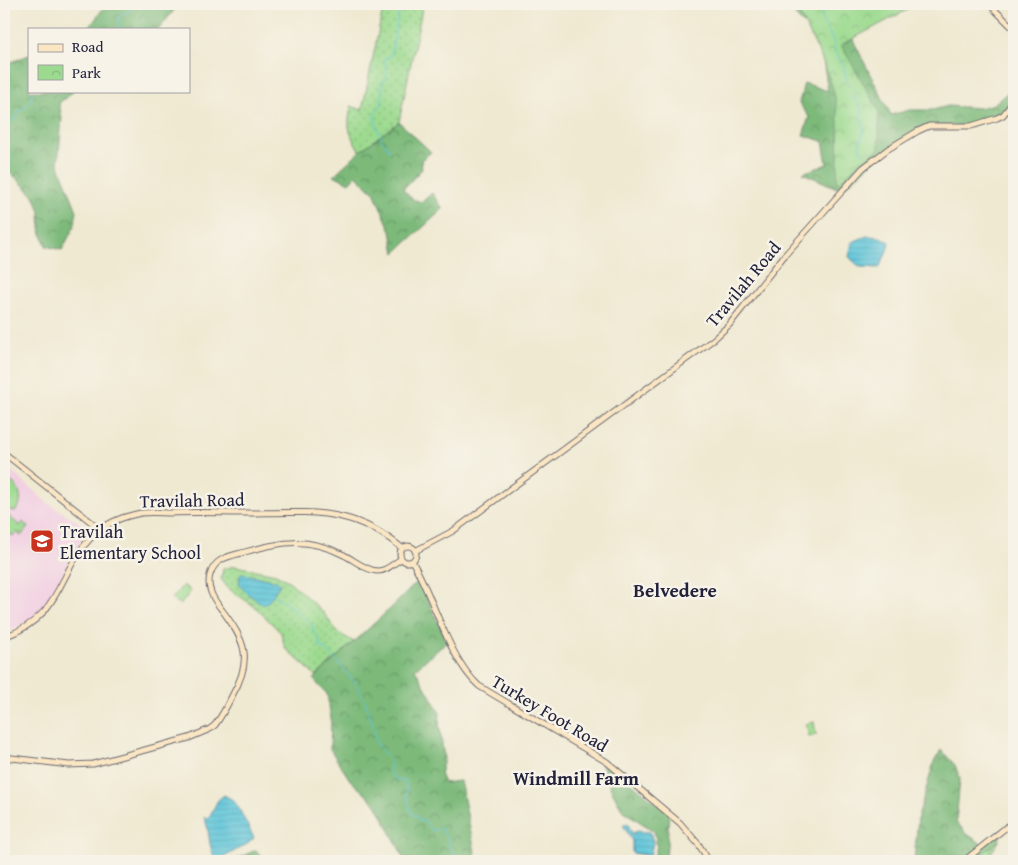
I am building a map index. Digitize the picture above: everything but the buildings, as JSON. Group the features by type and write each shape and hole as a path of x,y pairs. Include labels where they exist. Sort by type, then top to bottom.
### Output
{"main road":[{"path":"989,4 1014,29"},
{"name":"Travilah Road","path":"415,551 453,531 714,339 729,325 784,256 855,176 869,163 888,149 929,126 971,126 1003,115 1014,101"},
{"path":"4,452 100,529 80,551 45,611 20,630 4,637"},
{"name":"Travilah Road","path":"100,529 119,519 144,513 318,514 338,516 357,522 391,539 402,548"},
{"path":"4,757 69,765 92,764 189,738 215,725 239,683 245,662 242,643 237,632 211,593 209,585 212,570 220,559 276,544 302,542 326,547 376,571 385,570 401,559"},
{"path":"409,546 415,551 415,557 412,561 406,562 401,559 399,554 402,548 409,546"},
{"name":"Turkey Foot Road","path":"412,561 457,657 472,680 607,762 680,823 700,845 709,861"},
{"path":"964,861 1014,821"}],"shaded area":[{"name":"Travilah Elementary School","path":"4,464 46,502 87,527 88,532 74,551 51,597 42,609 28,621 4,632"}],"green space":[{"path":"108,4 179,4 160,28 89,28"},
{"path":"384,4 423,4 399,122 360,151 353,139 349,125 351,106 362,110"},
{"path":"786,4 905,4 855,32 853,40 891,115 910,110 933,110 948,106 980,108 994,104 1007,93 1014,90 1014,101 1003,115 971,126 929,126 888,149 847,185 839,189 803,173 827,164 823,141 803,135 809,117 799,103 804,83 828,91 822,53 815,33 799,20"},
{"path":"794,4 918,4 841,45 879,111 879,149 857,164 837,185 838,137 836,99 820,56"},
{"path":"28,55 28,92 73,92 59,103 62,118 58,163 77,211 74,227 62,250 46,246 41,232 40,212 35,197 10,172 4,176 4,65"},
{"path":"399,122 431,152 421,160 422,169 403,189 412,199 422,202 432,193 443,209 395,253 391,231 374,192 356,175 349,183 334,175 360,151"},
{"path":"4,478 13,483 19,492 20,501 16,511 4,510"},
{"path":"4,512 20,526 23,522 28,527 21,536 16,532 13,536 4,529"},
{"path":"235,566 276,574 290,582 323,612 337,632 354,642 316,676 285,648 281,633 255,607 228,588 221,579 223,569"},
{"path":"419,580 447,642 415,669 440,713 439,723 444,759 440,774 444,783 460,781 477,861 404,861 376,804 350,780 330,749 331,718 327,694 313,679"},
{"path":"183,585 191,591 180,605 172,599"},
{"path":"814,722 816,735 809,737 806,724"},
{"path":"941,750 955,765 960,779 956,822 967,834 984,845 1002,830 999,841 987,859 988,861 914,861 918,817 934,762"},
{"path":"599,757 669,813 666,861 653,861 657,846 654,831 623,811 611,789"},
{"path":"999,841 987,859 988,861 972,861"},
{"path":"256,850 266,861 232,861"}],"water":[{"path":"867,236 880,237 890,242 879,268 860,267 849,257 852,242"},
{"path":"241,574 277,581 280,584 269,601 262,604 239,585"},
{"path":"224,795 233,800 237,805 254,838 249,843 217,861 210,845 208,828 204,817 208,819 218,800"},
{"path":"628,824 632,833 638,831 650,832 653,842 650,856 632,853 632,841 623,825"}],"waterway":[{"path":"119,28 119,16 128,12 130,4"},
{"path":"390,151 381,138 374,117 382,104 382,85 387,73 384,59 391,56 400,4"},
{"path":"821,4 823,22 833,40 835,52 843,63 847,81 854,89 853,99 855,98 863,111 861,115 864,130 859,147 863,154"},
{"path":"4,119 16,120 18,111 25,108 26,104 31,102 32,92"},
{"path":"273,595 313,626 313,632 319,637 319,645 329,652 356,684 365,701 377,745 391,760 390,773 396,780 406,781 407,798 412,814 418,817 420,822 425,820 429,828 434,831 441,828 449,842 449,847 457,857 457,861"}],"place":[{"name":"Travilah Elementary School","path":"42,541"}],"district":[{"name":"Belvedere","path":"675,590"},
{"name":"Windmill Farm","path":"576,778"}]}
